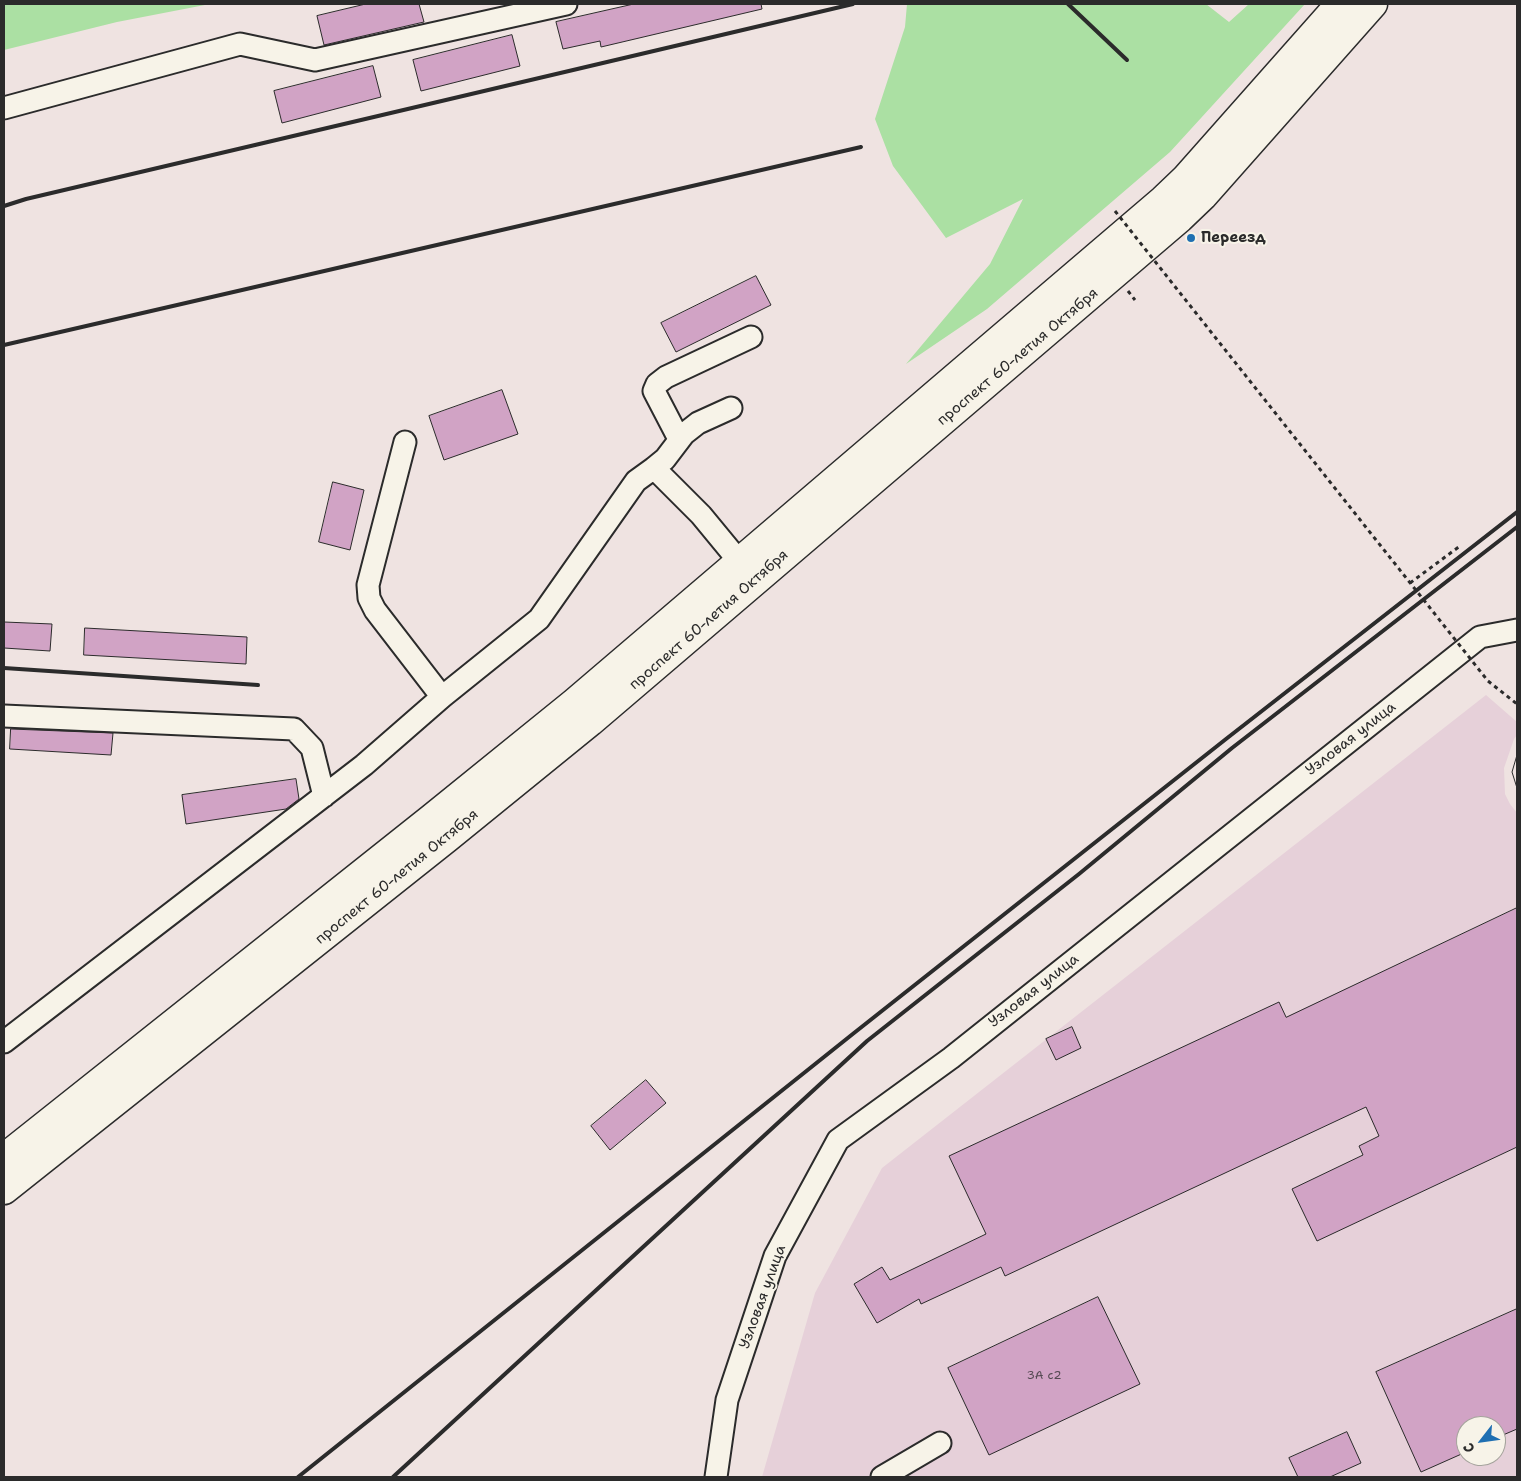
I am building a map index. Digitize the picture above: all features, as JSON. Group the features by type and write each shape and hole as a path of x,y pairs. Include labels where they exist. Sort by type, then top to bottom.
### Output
{"highway":[{"name":"проспект 60-летия Октября","path":"4,1190 440,844 590,722 746,571 1185,179 1340,4"},
{"name":"проспект 60-летия Октября","path":"4,1158 574,703 746,571 1180,218 1203,196 1373,4"}],"street":[{"path":"4,108 240,44 315,60 566,4"},
{"path":"678,439 654,391 656,384 666,377 751,337"},
{"path":"4,1042 364,765 442,697 539,620 636,481 665,459 678,439 698,423 731,408"},
{"path":"405,442 368,584 368,598 375,610 442,697"},
{"path":"654,468 701,515 746,571"},
{"name":"Узловая улица","path":"716,1477 728,1400 775,1256 838,1140 951,1058 1480,637 1517,630"},
{"path":"4,716 294,729 312,748 324,796"},
{"path":"882,1477 940,1443"}],"path":[{"path":"1115,211 1488,681 1517,704"},
{"path":"1410,583 1460,546"}],"shaded area":[{"path":"1486,695 1517,722 1517,735 1504,768 1505,794 1517,813 1517,1477 762,1477 815,1293 882,1168"}],"green space":[{"path":"4,4 210,4 117,22 4,50"},
{"path":"907,4 1206,4 1229,22 1249,4 1305,4 1170,152 987,309 906,364 990,264 1023,199 946,238 893,166 875,119 905,27"}],"building":[{"path":"366,4 419,4 424,22 324,45 317,16"},
{"path":"634,4 761,4 762,9 601,47 600,41 563,49 556,22"},
{"path":"512,35 520,66 421,91 413,60"},
{"path":"373,66 381,97 282,123 274,91"},
{"path":"756,276 771,305 676,352 661,323"},
{"path":"502,390 518,434 444,460 429,416"},
{"path":"333,482 364,490 350,550 319,542"},
{"path":"4,622 52,624 50,651 4,648"},
{"path":"85,628 247,637 246,664 84,655"},
{"path":"11,729 113,733 111,755 10,749"},
{"path":"296,779 299,799 286,809 186,824 182,795"},
{"path":"1517,908 1517,1147 1317,1241 1292,1189 1363,1155 1359,1146 1379,1136 1366,1107 1005,1276 1001,1267 921,1304 919,1299 877,1323 854,1284 882,1267 890,1280 986,1234 949,1156 1279,1002 1286,1017"},
{"path":"1072,1027 1081,1048 1056,1060 1046,1039"},
{"path":"646,1080 666,1103 610,1150 591,1126"},
{"path":"1098,1297 1140,1384 989,1455 948,1368"},
{"path":"1517,1309 1517,1429 1506,1434 1506,1416 1456,1416 1456,1456 1421,1472 1376,1372"},
{"path":"1347,1432 1361,1463 1330,1477 1298,1477 1289,1458"}],"tram line":[{"path":"1517,755 1512,772 1517,788"}],"railway":[{"path":"4,206 26,199 853,4"},
{"path":"1068,4 1127,60"},
{"path":"4,345 861,147"},
{"path":"298,1477 854,1033 1517,512"},
{"path":"393,1477 867,1041 1079,874 1232,748 1517,527"},
{"path":"4,668 258,685"}],"place":[{"name":"Переезд","path":"1191,238"}]}
